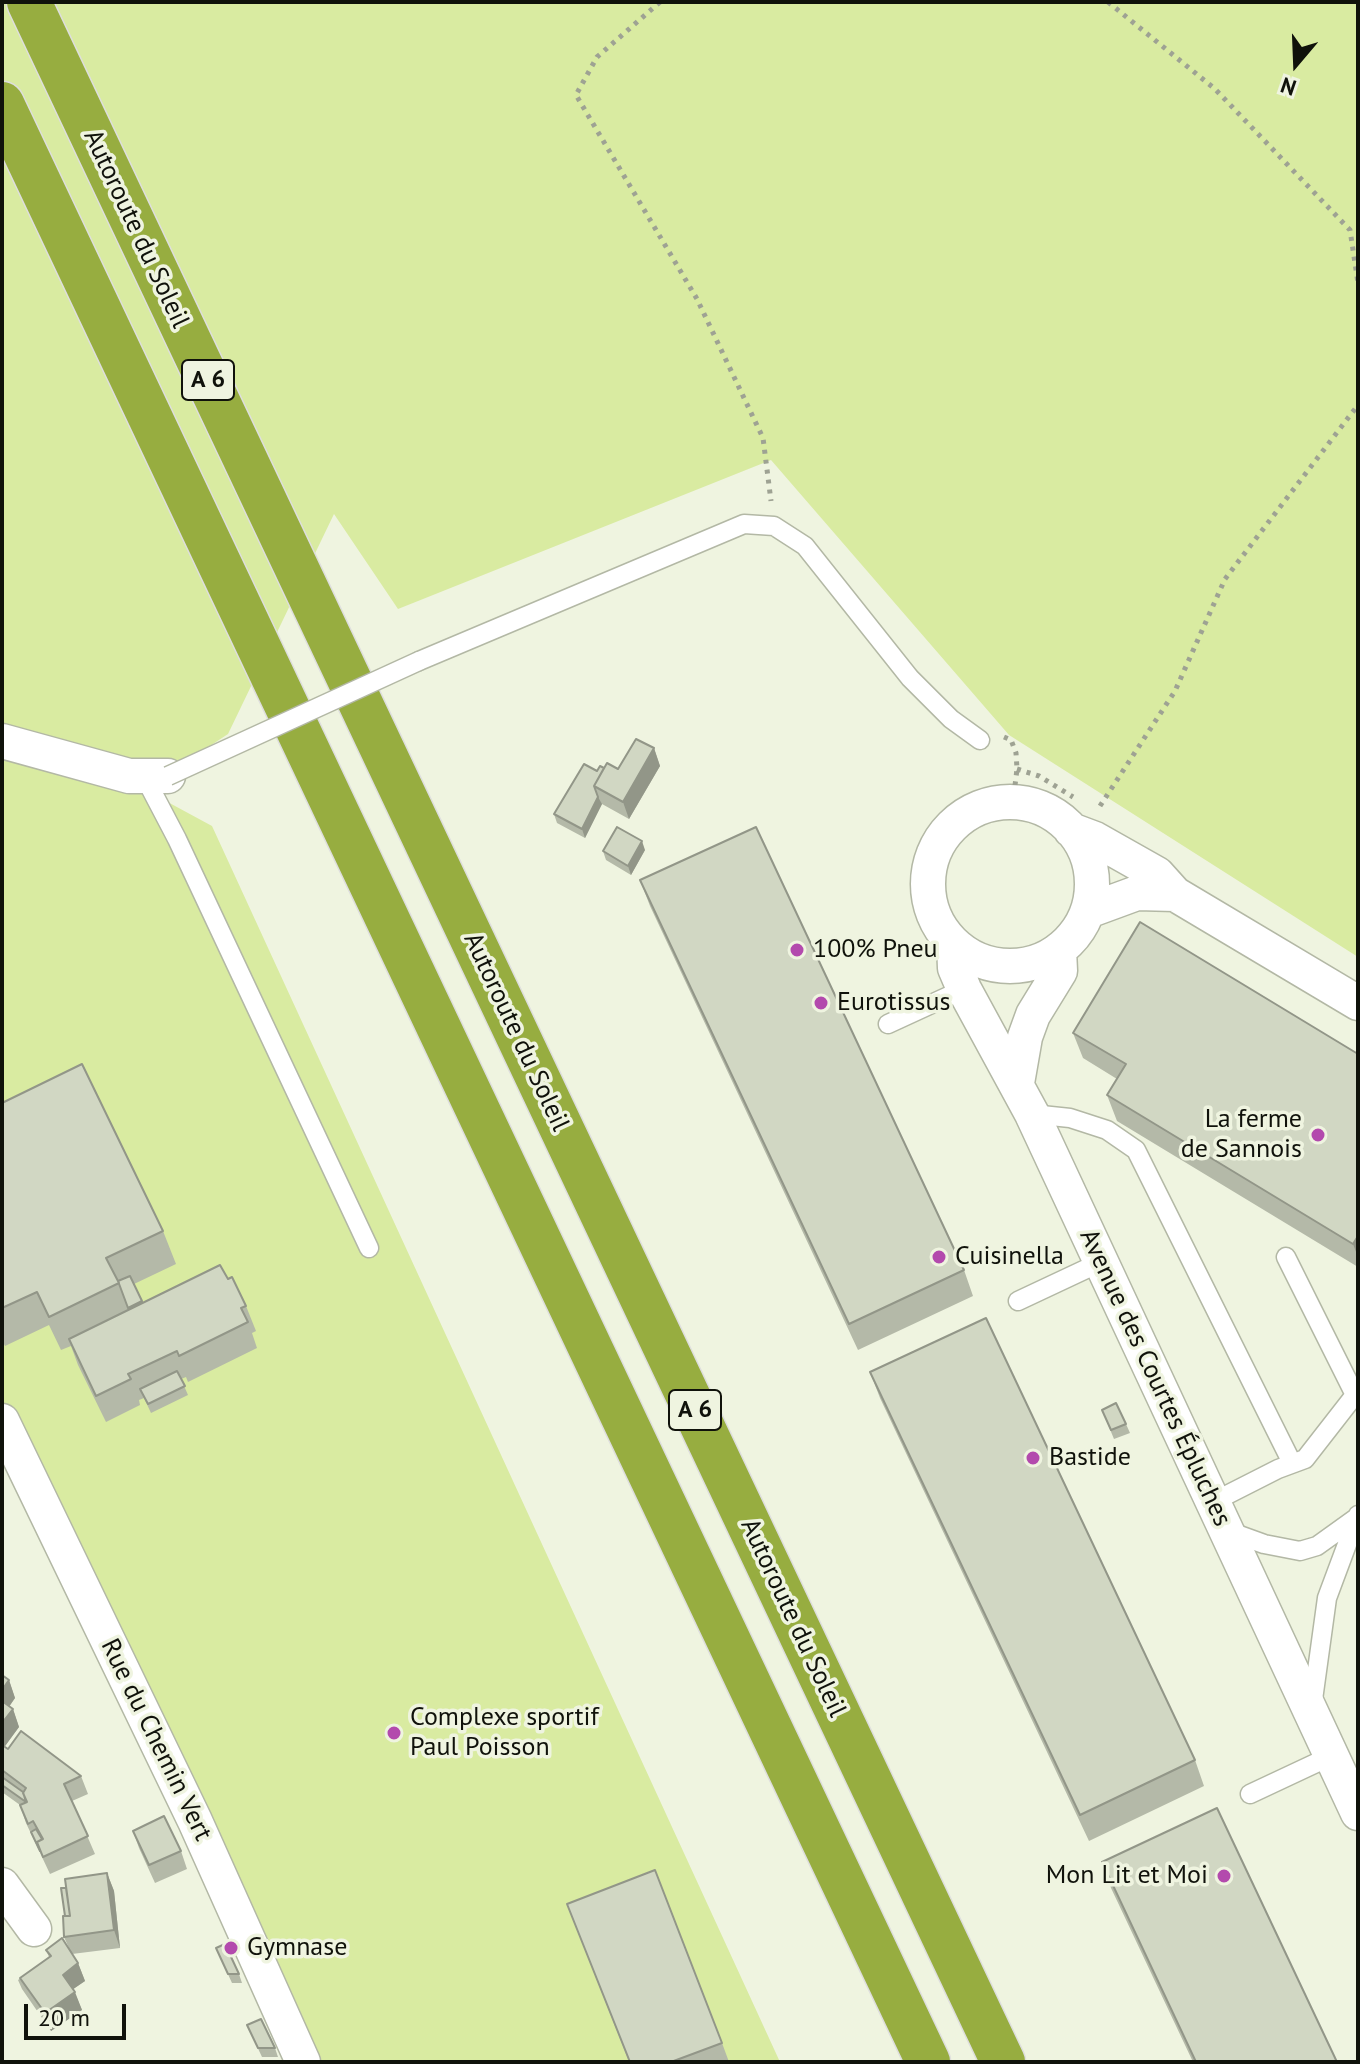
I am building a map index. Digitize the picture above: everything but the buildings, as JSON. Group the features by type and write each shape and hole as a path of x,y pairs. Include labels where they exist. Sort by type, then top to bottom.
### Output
{"highway":[{"name":"Autoroute du Soleil","path":"29,2 1003,2062"},
{"name":"A 6","path":"2,104 928,2062"}],"street":[{"path":"2,741 129,776 156,776"},
{"path":"1013,802 1084,820 1084,848 1092,890 1088,911 1076,933 1059,950 1034,963 1005,966 978,960 954,944 937,922 928,894 929,866 940,840 960,819 985,806 1013,802"},
{"path":"1084,820 1095,839 1157,874 1175,894 1358,1003"},
{"path":"1088,911 1137,893 1175,894"},
{"name":"Avenue des Courtes Épluches","path":"954,944 955,968 964,989 1032,1114 1358,1813"},
{"path":"1017,1083 1025,1037 1033,1015 1060,971 1059,950"},
{"name":"Rue du Chemin Vert","path":"2,1421 195,1821 303,2062"},
{"path":"2,1885 34,1929"}],"lane":[{"path":"369,1248 177,839 156,776 744,524 774,526 805,546 910,678 951,719 980,740"},
{"path":"888,1024 964,989"},
{"path":"1032,1114 1070,1118 1107,1130 1136,1150 1292,1463"},
{"path":"1286,1257 1357,1393 1305,1459 1292,1463 1220,1516 1264,1544 1300,1551 1317,1546 1357,1517"},
{"path":"1018,1301 1101,1262"},
{"path":"1311,1714 1327,1598 1357,1517"},
{"path":"1250,1794 1331,1756"}],"path":[{"path":"660,2 597,57 576,95 697,299 763,438 774,526"},
{"path":"1108,2 1215,89 1350,230 1358,283"},
{"path":"1084,820 1175,691 1225,579 1358,405"},
{"path":"1011,740 1017,769 1013,802"}],"green space":[{"path":"2,2 1358,2 1358,957 1009,735 771,460 398,609 334,514 228,734 172,771 2,728"},
{"name":"Complexe sportif Paul Poisson","path":"2,755 151,793 212,826 780,2062 315,2062 2,1405"}],"place":[{"name":"100% Pneu","path":"797,950"},
{"name":"Eurotissus","path":"821,1003"},
{"name":"La ferme de Sannois","path":"1318,1135"},
{"name":"Cuisinella","path":"939,1257"},
{"name":"Bastide","path":"1033,1458"},
{"name":"Complexe sportif Paul Poisson","path":"394,1733"},
{"name":"Mon Lit et Moi","path":"1224,1876"},
{"name":"Gymnase","path":"231,1948"}]}
